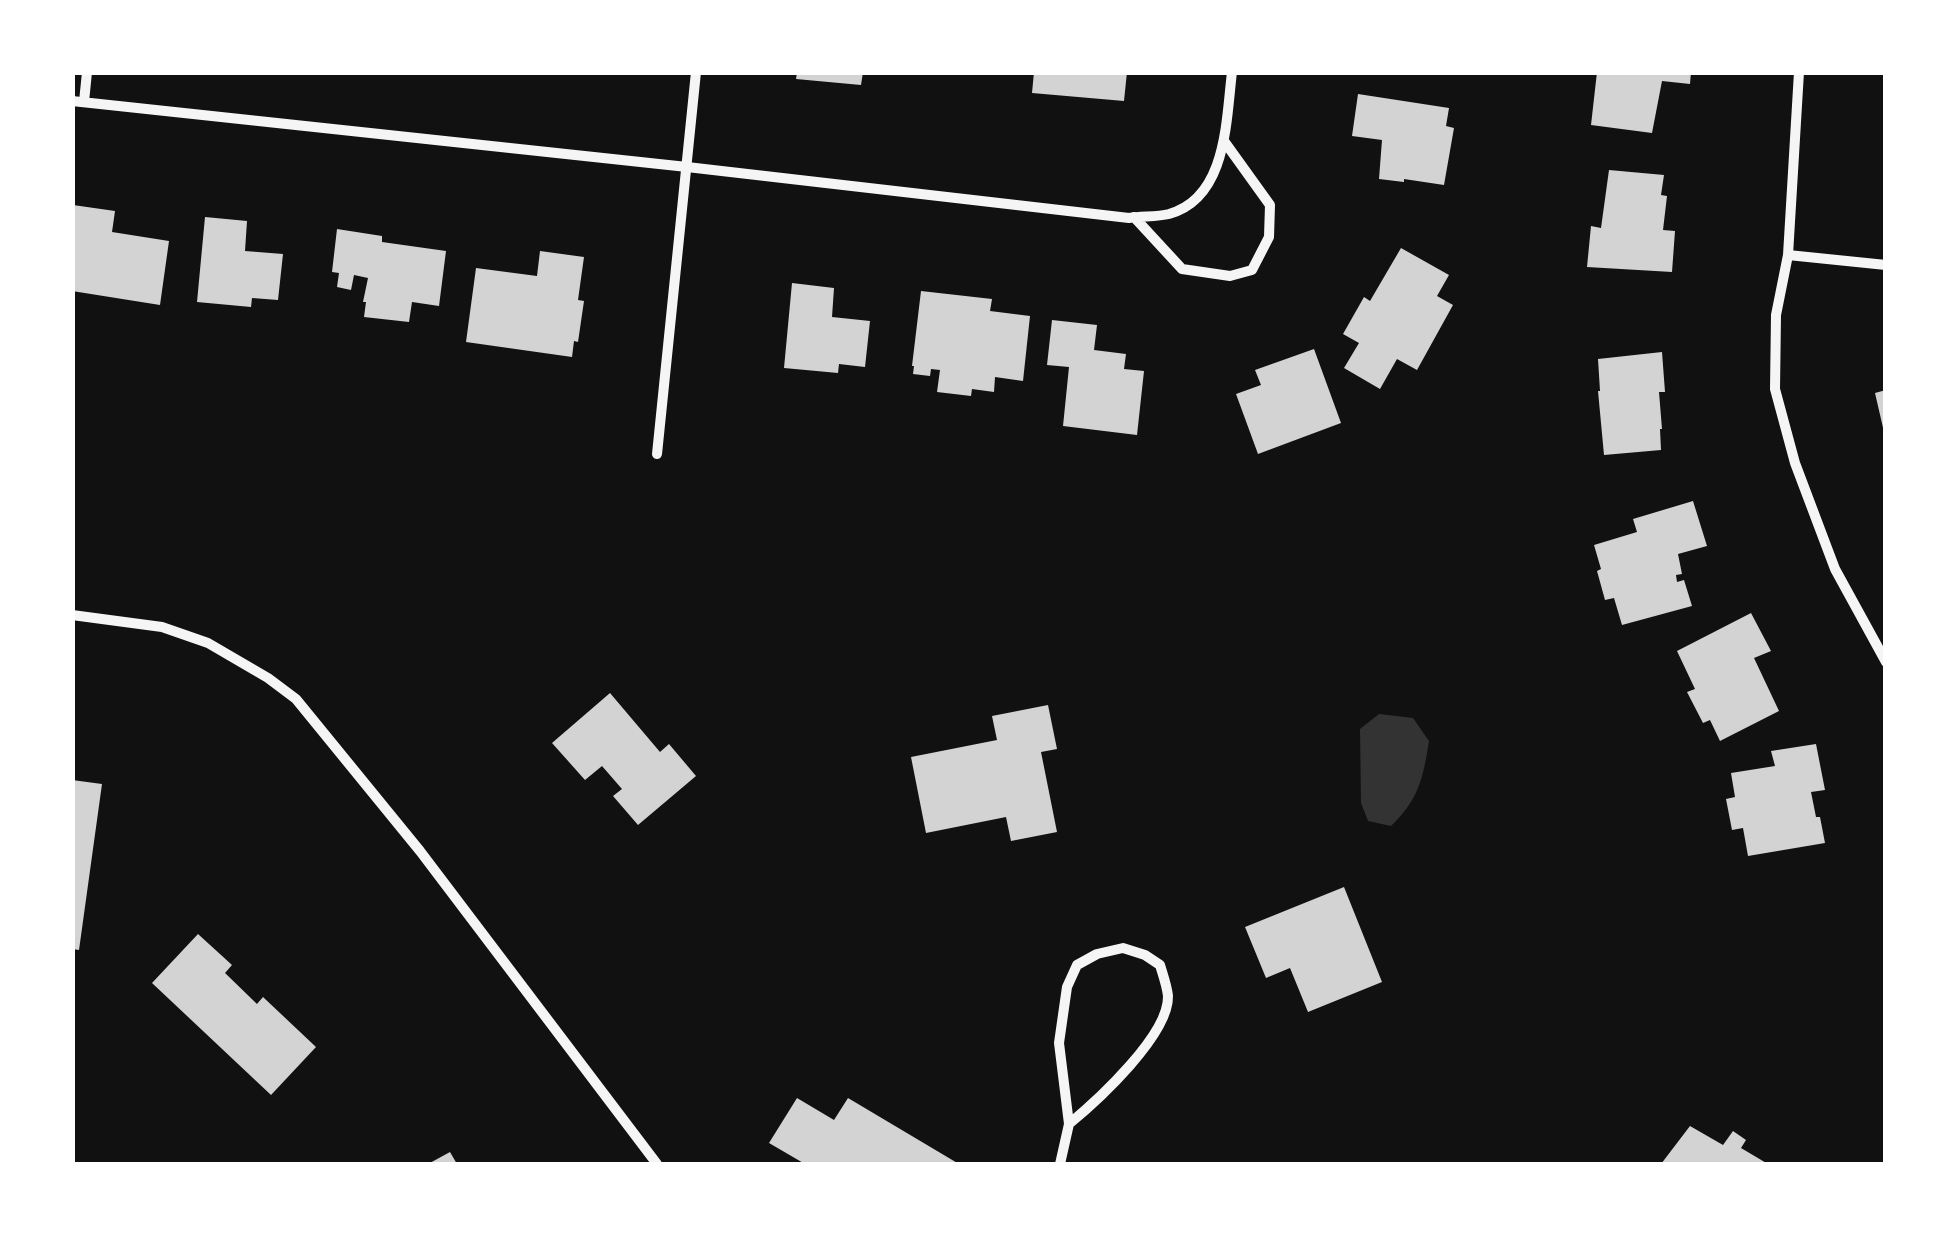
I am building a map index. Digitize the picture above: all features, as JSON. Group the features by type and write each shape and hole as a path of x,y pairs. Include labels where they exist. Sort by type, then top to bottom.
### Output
{"street":[{"path":"87,72 78,102 1134,217 1170,214 1200,197 1214,172 1224,140 1232,72"},
{"path":"657,454 696,72"},
{"path":"1799,72 1788,254 1776,315 1775,389 1795,463 1835,569 1886,662"},
{"path":"1134,217 1182,269 1230,276 1252,270 1269,236 1270,204 1224,140"},
{"path":"1788,254 1886,264"},
{"path":"72,615 162,627 208,643 296,698 420,850 657,1164"},
{"path":"1060,1164 1069,1124 1059,1043 1066,987 1077,965 1097,954 1122,948 1145,956 1160,965 1168,998 1154,1036 1104,1094 1069,1124"}],"shaded area":[{"path":"1379,714 1413,718 1429,741 1418,787 1408,807 1391,826 1368,821 1361,803 1360,729"}],"building":[{"path":"797,72 863,72 861,85 796,79"},
{"path":"1034,72 1127,72 1124,101 1032,93"},
{"path":"1597,72 1691,72 1690,84 1662,81 1652,133 1591,125"},
{"path":"1358,94 1449,108 1446,126 1454,128 1444,185 1379,179 1382,140 1352,136"},
{"path":"1609,170 1664,175 1661,195 1667,196 1663,230 1675,231 1672,272 1587,267 1591,226 1601,228"},
{"path":"73,205 115,211 112,232 169,241 160,305 72,291"},
{"path":"205,217 247,221 245,251 283,254 278,300 252,298 251,307 197,302"},
{"path":"337,229 382,236 382,242 446,251 439,306 412,302 409,322 364,317 368,278 354,275 351,290 337,287 339,273 332,272"},
{"path":"1401,248 1449,275 1437,296 1453,305 1417,370 1397,359 1380,389 1344,368 1359,343 1343,334 1364,297 1370,301"},
{"path":"540,251 584,257 578,300 584,301 572,357 466,342 476,268 537,276"},
{"path":"792,283 834,288 832,317 870,321 865,367 839,364 838,373 784,368"},
{"path":"921,291 992,299 990,311 1030,316 1023,381 995,377 994,392 972,389 971,396 937,392 940,370 931,369 930,376 913,374"},
{"path":"1052,320 1097,325 1094,350 1126,354 1124,369 1144,371 1137,435 1063,426 1069,367 1047,365"},
{"path":"1314,349 1341,423 1258,454 1236,394 1261,385 1255,370"},
{"path":"1662,352 1665,392 1659,392 1661,450 1604,455 1598,359"},
{"path":"1886,390 1886,432 1884,432 1875,393"},
{"path":"1693,501 1707,546 1678,554 1682,574 1676,575 1677,582 1684,580 1692,606 1622,625 1614,598 1605,600 1594,545 1637,532 1633,519"},
{"path":"1751,613 1771,651 1754,658 1779,711 1720,741 1710,720 1703,723 1687,692 1695,689 1677,651"},
{"path":"610,693 660,752 669,744 696,776 638,825 613,796 622,789 602,766 585,780 552,743"},
{"path":"1048,705 1057,749 1041,752 1057,832 1011,841 1006,817 926,833 911,757 997,740 992,716"},
{"path":"1816,744 1825,790 1811,792 1825,843 1748,856 1743,828 1732,830 1726,799 1735,797 1731,773 1775,766 1771,751"},
{"path":"72,780 102,784 79,950 72,949"},
{"path":"1344,887 1382,982 1308,1012 1290,968 1266,978 1245,927"},
{"path":"198,934 232,965 225,973 257,1004 263,997 316,1047 271,1095 152,983"},
{"path":"797,1098 834,1120 848,1098 959,1164 805,1164 769,1143"},
{"path":"1690,1126 1723,1145 1733,1131 1746,1140 1741,1148 1768,1164 1661,1164"},
{"path":"450,1152 457,1164 428,1164"}]}
